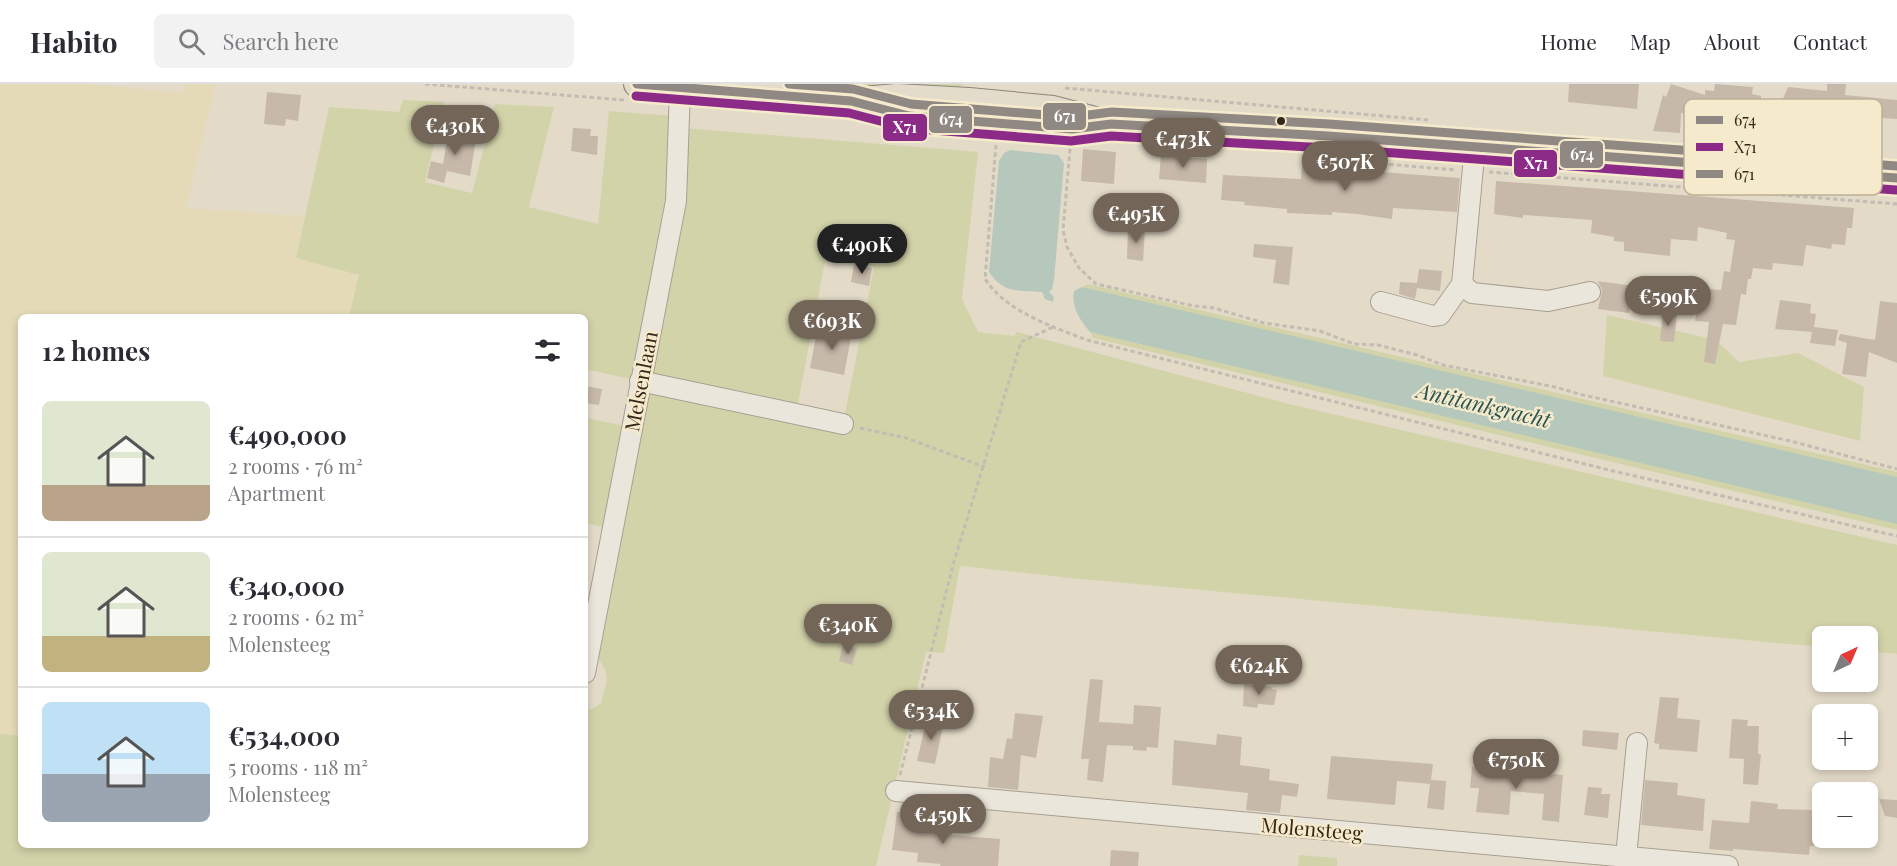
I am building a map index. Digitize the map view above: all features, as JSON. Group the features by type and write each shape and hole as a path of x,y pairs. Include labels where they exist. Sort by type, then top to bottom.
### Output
{"main road":[{"path":"637,84 851,101 897,97 971,102 1046,108 1111,124 1475,146 1684,162"},
{"path":"971,102 998,123 1072,129 1111,124"},
{"path":"1882,177 1897,178"}],"street":[{"name":"Melsenlaan","path":"588,657 676,201 680,88"},
{"path":"1381,302 1433,316 1440,315 1462,284 1475,146"},
{"path":"1462,284 1472,293 1548,302 1590,292"},
{"path":"640,381 843,424"},
{"path":"1626,857 1637,743"},
{"name":"Molensteeg","path":"896,791 1728,866"}],"path":[{"path":"998,123 984,279 1011,307 1053,327 1087,340 1450,430 1897,536"},
{"path":"1071,138 1063,230 1067,247 1079,268 1096,284 1194,306 1214,308 1264,323 1320,331 1354,344 1378,345 1417,355 1443,365 1555,387 1897,468"},
{"path":"896,791 953,565 985,467 1021,342 1053,327"},
{"path":"843,424 906,438 985,467"}],"shaded area":[{"path":"0,84 88,84 183,93 186,84 216,84 186,208 304,216 296,258 359,275 349,314 18,314 18,736 0,734"}],"green space":[{"path":"777,84 964,84 956,89 882,90"},
{"path":"403,100 444,102 425,182 472,193 495,104 554,107 529,207 598,224 609,111 673,116 672,189 635,380 588,370 588,314 349,314 359,275 296,258 329,107 399,112"},
{"path":"685,128 978,152 962,299 978,332 1014,336 1017,332 1289,404 1897,545 1897,654 1878,652 1878,626 1812,626 1812,646 960,566 944,653 926,652 876,866 0,866 0,734 18,736 18,848 588,848 588,708 592,709 601,703 607,678 596,655","holes":["825,261 874,267 843,424 796,414"]},
{"path":"1088,284 1897,472 1897,483 1082,287"},
{"path":"1607,315 1716,340 1739,362 1798,353 1864,387 1860,441 1603,376"},
{"path":"1096,329 1897,519 1897,530 1093,338 1090,332"},
{"path":"588,419 626,426 606,528 588,524"},
{"path":"1299,855 1337,858 1337,866 1298,866"}],"water":[{"path":"1010,150 1058,155 1064,163 1054,280 1049,292 1054,297 1053,302 1045,299 1042,292 1012,290 1000,284 989,272 999,161 1004,153"},
{"name":"Antitankgracht","path":"1082,287 1897,477 1897,524 1090,332 1075,308 1073,297 1074,291"}],"building":[{"path":"1569,84 1639,84 1637,109 1568,102"},
{"path":"1671,84 1705,95 1705,90 1714,91 1715,84 1753,87 1752,94 1761,96 1761,99 1684,99 1680,133 1653,131 1663,95 1666,97"},
{"path":"1827,84 1846,84 1845,95 1897,100 1897,119 1882,118 1882,99 1783,99 1788,87 1827,91"},
{"path":"267,92 301,95 298,121 286,119 285,126 264,124"},
{"path":"449,128 477,133 470,176 447,171 444,183 427,178 431,161 443,164"},
{"path":"573,128 591,129 590,136 598,136 597,155 571,151"},
{"path":"1083,149 1116,152 1114,184 1081,181"},
{"path":"1161,155 1207,159 1206,183 1159,179"},
{"path":"1302,166 1460,178 1457,212 1393,208 1392,219 1332,212 1332,215 1287,213 1287,209 1244,205 1245,202 1221,200 1223,175 1301,179"},
{"path":"1496,181 1854,208 1852,228 1847,228 1845,245 1832,244 1831,249 1806,245 1803,266 1773,263 1772,270 1753,268 1751,279 1748,279 1746,295 1741,294 1736,325 1723,324 1715,364 1704,362 1709,322 1695,321 1700,288 1721,290 1724,271 1730,272 1735,240 1726,239 1727,233 1698,227 1697,241 1671,239 1670,256 1624,251 1624,242 1614,241 1614,237 1591,233 1592,220 1523,215 1523,218 1494,214"},
{"path":"1128,228 1145,229 1143,261 1127,259"},
{"path":"1254,244 1293,247 1289,285 1273,283 1276,260 1253,257"},
{"path":"854,264 872,268 869,286 851,282"},
{"path":"1419,269 1442,271 1440,291 1417,288 1415,299 1399,294 1400,282 1417,283"},
{"path":"1598,281 1633,286 1629,313 1598,309 1602,290"},
{"path":"1780,300 1811,304 1810,313 1816,314 1814,327 1838,330 1835,346 1810,343 1812,332 1775,329"},
{"path":"1880,301 1897,303 1897,363 1869,352 1866,377 1842,374 1847,343 1838,340 1840,334 1875,340"},
{"path":"1663,312 1677,314 1674,342 1660,341"},
{"path":"826,327 852,332 844,375 810,368 816,337 823,339"},
{"path":"588,387 602,389 599,405 588,403"},
{"path":"843,645 857,649 852,665 839,661"},
{"path":"1090,679 1103,680 1099,722 1133,724 1134,705 1161,707 1158,748 1147,747 1146,751 1133,750 1133,746 1107,745 1103,782 1087,780 1089,759 1081,759"},
{"path":"1244,684 1273,687 1272,689 1277,690 1274,705 1258,704 1257,708 1243,706"},
{"path":"1660,697 1679,698 1677,718 1700,720 1697,752 1659,749 1659,744 1654,743"},
{"path":"1015,713 1043,716 1036,758 1021,755 1018,790 988,787 990,757 1003,759 1007,738 1012,739"},
{"path":"927,718 944,722 935,764 917,761"},
{"path":"1732,719 1748,720 1747,726 1759,726 1758,754 1761,754 1758,785 1743,784 1744,759 1729,758"},
{"path":"1583,730 1619,733 1617,750 1582,746"},
{"path":"1217,734 1242,737 1240,765 1270,769 1269,780 1299,784 1297,797 1282,795 1280,813 1265,812 1246,810 1248,793 1172,785 1174,740 1216,745"},
{"path":"1331,756 1433,764 1431,780 1446,781 1444,810 1427,808 1430,784 1397,781 1395,805 1327,799"},
{"path":"1472,767 1563,775 1559,822 1542,820 1544,794 1511,791 1509,815 1476,812 1479,788 1470,788"},
{"path":"1645,780 1678,783 1677,795 1705,799 1703,831 1641,825"},
{"path":"1588,787 1602,788 1601,794 1610,794 1608,818 1584,815"},
{"path":"1879,799 1897,800 1897,818 1885,816"},
{"path":"1751,801 1778,804 1777,809 1812,810 1812,846 1810,846 1809,855 1709,849 1712,820 1749,823"},
{"path":"897,812 918,814 916,828 952,832 952,835 1000,839 998,866 940,866 941,864 917,862 918,853 892,850"},
{"path":"1111,850 1139,852 1138,866 1110,866"}],"transit line":[{"name":"674","path":"637,84 851,101 909,116 1072,129 1111,124 1328,136 1684,162"},
{"name":"671","path":"789,84 853,89 911,104 1072,117 1112,112 1329,124 1684,150"},
{"name":"X71","path":"636,96 849,113 907,128 1071,141 1111,136 1327,148 1684,174"},
{"name":"671","path":"1882,165 1897,166"},
{"name":"674","path":"1882,177 1897,178"},
{"name":"X71","path":"1882,189 1896,190"}]}
